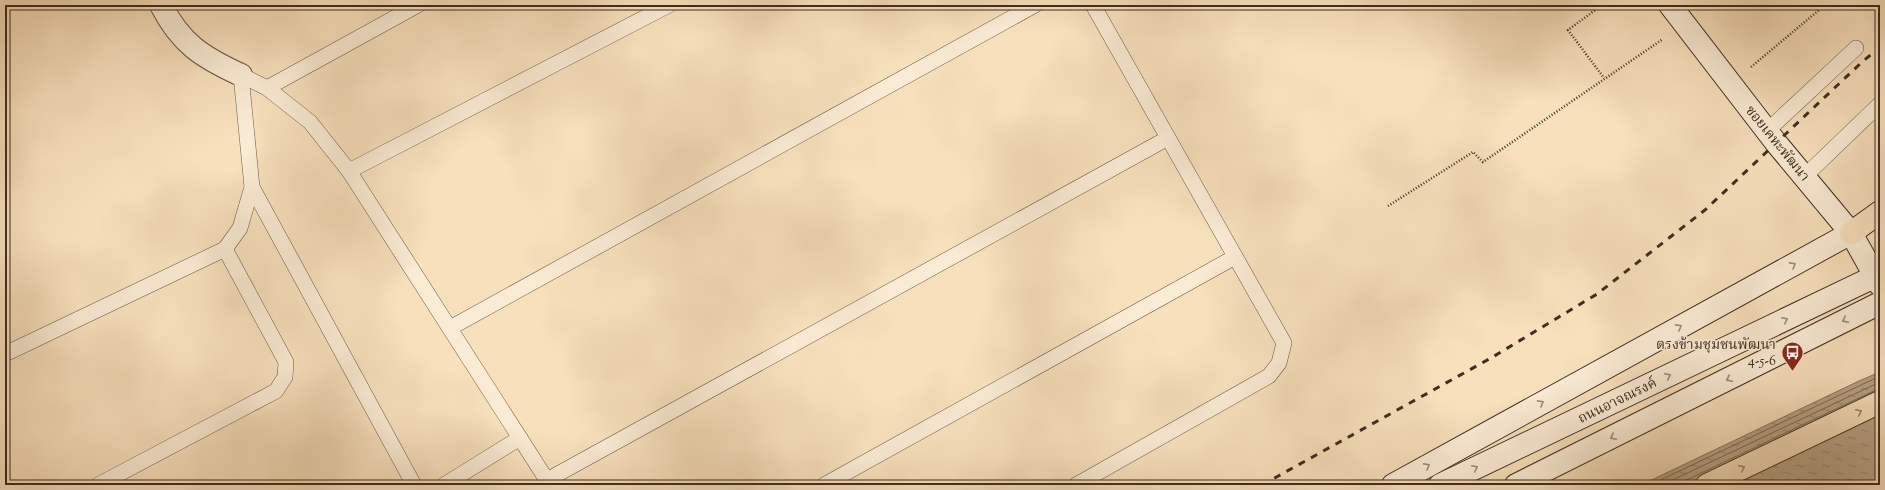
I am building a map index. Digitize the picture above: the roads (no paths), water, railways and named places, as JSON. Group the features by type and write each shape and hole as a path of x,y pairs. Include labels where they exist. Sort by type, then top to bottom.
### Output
{"highway":[{"path":"1850,233 1880,212"},
{"path":"1707,485 1880,402"}],"main road":[{"path":"161,5 186,43 213,62 241,75"},
{"name":"ซอยเคหะพัฒนา","path":"1670,5 1767,131 1850,233 1878,279"},
{"path":"1393,485 1850,233"},
{"name":"ถนนอาจณรงค์","path":"1440,485 1878,279"},
{"path":"1516,485 1880,303"}],"lane":[{"path":"267,88 418,5"},
{"path":"349,171 669,5"},
{"path":"450,328 1035,5"},
{"path":"1076,485 1269,376 1279,363 1284,343 1093,5"},
{"path":"1767,131 1856,48"},
{"path":"241,75 267,88 310,122 349,171 548,482 1168,138"},
{"path":"5,354 225,249 240,228 252,187 241,75"},
{"path":"1805,176 1880,104"},
{"path":"252,187 414,485"},
{"path":"98,485 276,390 285,377 286,362 225,249"},
{"path":"824,485 1235,257"},
{"path":"444,485 520,438"}],"water":[{"path":"1880,372 1880,485 1641,485 1859,381"}],"railway":[{"path":"1262,485 1491,358 1597,294 1705,210 1861,63 1880,47"}],"place":[{"name":"ตรงข้ามชุมชนพัฒนา 4-5-6","path":"1792,372"}]}
